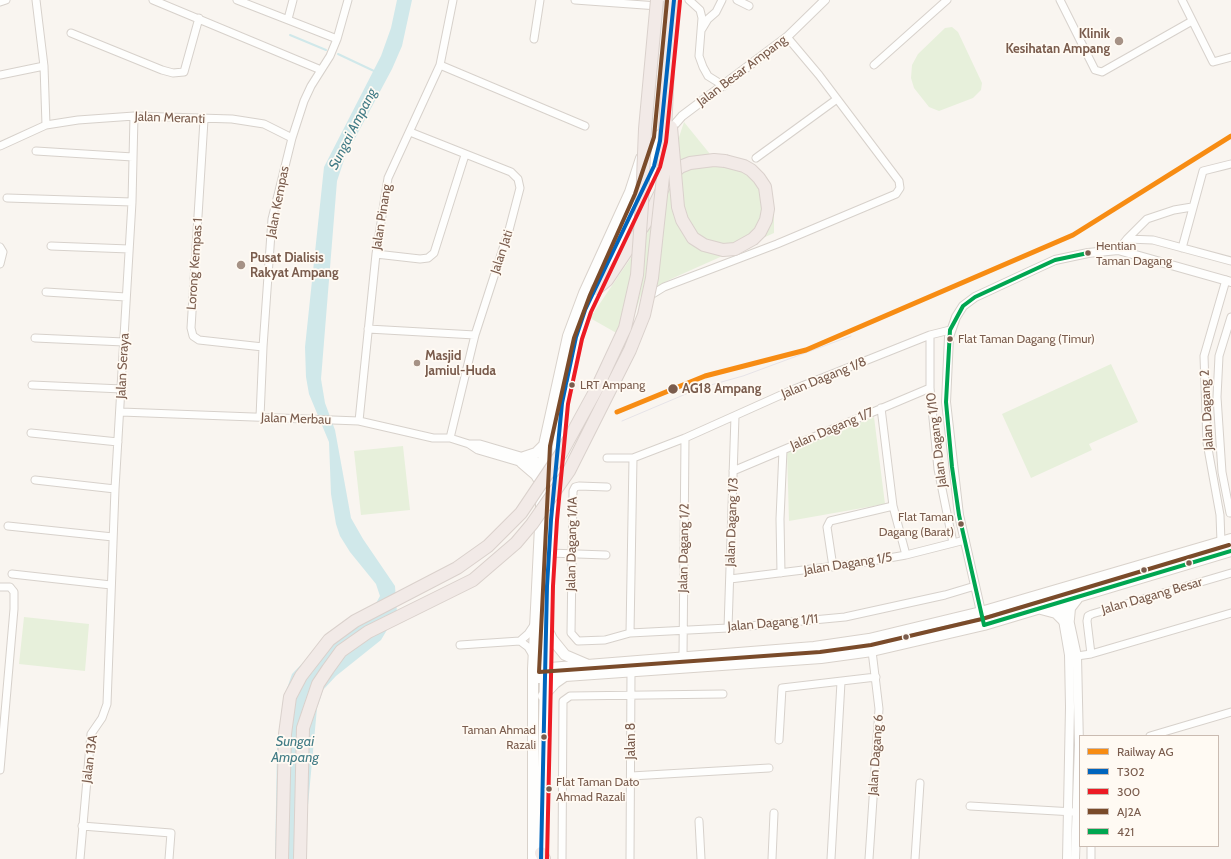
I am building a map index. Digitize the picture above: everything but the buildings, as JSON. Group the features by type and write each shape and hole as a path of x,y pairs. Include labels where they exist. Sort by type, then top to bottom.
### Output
{"highway":[{"path":"300,859 302,728 310,703 324,674 342,651 368,632 473,580 516,543 532,524 569,470 630,350 644,315 652,278 663,177 667,80 673,0"},
{"path":"282,859 285,734 290,697 301,676 329,640 350,625 457,568 488,546 521,513 562,452 597,388 625,328 637,275 645,129 659,2"},
{"path":"596,289 607,280 646,222 668,178 680,167 690,163 714,160 725,161 744,166 751,170 765,187 768,209 763,226 753,239 735,249 723,250 704,245 693,238 682,220 678,207 667,80"}],"main road":[{"path":"540,857 533,673 534,657 541,624 549,553 562,403 576,337 586,310 654,166 660,141 673,0"},
{"path":"540,857 544,673 541,624 541,466 544,445 568,336 584,293 630,192 648,136 659,2"},
{"path":"541,483 523,460 544,445"},
{"path":"541,466 550,464 557,455"},
{"path":"541,466 547,473 546,501 551,520"},
{"path":"544,673 587,665 814,647 869,640 981,612 1226,540"},
{"path":"533,673 565,676 821,658 872,651 984,625 1231,551"},
{"path":"1037,609 1052,611 1066,620 1070,608 1080,595"},
{"path":"541,624 565,655 587,665"},
{"path":"543,696 555,683 565,676"}],"street":[{"path":"0,2 6,0"},
{"path":"36,0 44,66 46,126"},
{"path":"153,0 321,70"},
{"path":"238,0 337,39"},
{"path":"288,19 293,0"},
{"name":"Jalan Kempas","path":"260,417 263,347 272,219 292,138 304,101 337,39 348,0"},
{"name":"Jalan Pinang","path":"356,421 376,254 388,178 440,65 452,0"},
{"path":"534,39 540,0"},
{"path":"575,0 659,2"},
{"path":"690,0 700,10 700,56 703,67 708,76 724,86"},
{"path":"701,32 708,19 716,12 722,0"},
{"path":"737,0 749,6"},
{"name":"Jalan Besar Ampang","path":"660,141 682,116 724,86 787,37 825,0"},
{"path":"874,65 947,0"},
{"path":"1060,0 1095,70 1102,72 1192,21"},
{"path":"1182,0 1213,62 1231,57"},
{"path":"71,33 162,70 173,73 184,72 199,18"},
{"path":"618,369 647,302 651,295 657,291 777,244 896,194 900,188 899,180 787,37"},
{"path":"440,65 585,126"},
{"path":"0,75 44,66"},
{"path":"756,158 837,99"},
{"name":"Jalan Meranti","path":"0,146 46,126 78,120 134,116 232,120 264,124 292,138"},
{"name":"Jalan Seraya","path":"110,615 115,489 121,412 132,202 134,116"},
{"name":"Lorong Kempas 1","path":"204,120 191,328 193,336 199,340 263,347"},
{"name":"Jalan Jati","path":"410,132 511,172 518,179 520,188 509,230 475,334 450,438"},
{"path":"36,151 133,157"},
{"path":"376,254 420,259 428,258 434,253 465,155"},
{"path":"1182,248 1203,171 1231,164"},
{"path":"7,198 132,202"},
{"path":"1118,250 1147,219 1174,210 1192,207"},
{"path":"1127,239 1153,240 1231,259"},
{"path":"51,246 129,249"},
{"path":"0,247 2,252 0,264"},
{"path":"984,625 959,515 953,474 946,402 950,330 963,306 975,297 992,288 1055,260 1088,253 1118,250 1229,281"},
{"name":"Jalan Dagang 2","path":"1226,540 1207,443 1204,356 1229,281"},
{"path":"46,292 126,297"},
{"path":"1220,515 1231,512 1225,492 1218,432 1217,397 1219,356 1231,317"},
{"path":"368,329 475,334"},
{"name":"Jalan Dagang 1/8","path":"633,458 685,438 792,390 930,335 950,330"},
{"name":"Jalan Dagang 1/10","path":"930,335 930,388 938,469 953,543"},
{"path":"35,338 124,342"},
{"path":"1204,356 1219,356"},
{"path":"32,385 122,389"},
{"name":"Jalan Dagang 1/7","path":"733,471 930,388"},
{"path":"881,408 892,506 906,555"},
{"name":"Jalan Merbau","path":"121,412 356,421 433,438 450,438 469,444 480,444 523,460 536,467 541,466"},
{"name":"Jalan Dagang 1/3","path":"728,628 735,416"},
{"path":"31,432 118,442"},
{"name":"Jalan Dagang 1/2","path":"683,658 682,631 685,438"},
{"path":"781,573 780,519 783,450"},
{"path":"607,458 633,458 630,633"},
{"path":"35,480 115,489"},
{"name":"Jalan Dagang 1/1A","path":"570,633 572,503 575,487 607,488"},
{"path":"833,567 827,527 830,521 892,506"},
{"path":"8,526 113,537"},
{"name":"Jalan Dagang 1/5","path":"730,580 833,567 906,555 965,540"},
{"path":"549,553 606,555"},
{"name":"Jalan Dagang Besar","path":"1091,654 1087,621 1088,616 1231,573"},
{"path":"12,574 111,585"},
{"name":"Jalan Dagang 1/11","path":"570,633 578,641 605,640 630,633 728,628 845,617 975,586"},
{"path":"0,587 10,587 14,592 14,609 0,770"},
{"path":"1056,590 1077,656 1080,735"},
{"path":"1077,656 1091,654 1231,613"},
{"name":"Jalan 13A","path":"80,859 91,734 102,718 107,704 110,615"},
{"path":"1066,620 1069,655 1070,745 1075,859"},
{"path":"460,645 520,641 541,624"},
{"path":"520,641 528,647 534,657"},
{"name":"Jalan Dagang 6","path":"869,859 879,710 872,651"},
{"name":"Jalan 8","path":"630,859 631,671"},
{"path":"779,740 782,688 876,677"},
{"path":"832,859 841,682"},
{"path":"562,859 563,701 570,696 723,694"},
{"path":"1153,735 1231,712"},
{"path":"1070,745 1079,745"},
{"path":"1067,859 1079,755"},
{"path":"631,776 769,768"},
{"path":"915,859 920,783"},
{"path":"970,806 1073,812"},
{"path":"772,859 774,813"},
{"path":"699,821 701,859"},
{"path":"82,826 171,833 169,859"},
{"path":"1091,847 1091,859"}],"green space":[{"path":"952,27 958,32 982,83 981,90 973,98 939,111 929,107 914,88 911,78 912,65 918,54 945,28"},
{"path":"684,122 710,154 742,160 769,191 774,210 774,233 671,279 641,295 627,339 590,318 647,234"},
{"path":"1111,364 1138,422 1089,444 1092,450 1031,478 1002,414"},
{"path":"874,417 885,504 789,521 787,452"},
{"path":"403,446 410,510 361,515 354,451"},
{"path":"24,617 89,624 85,671 19,664"}],"water":[{"name":"Sungai Ampang","path":"397,0 412,0 402,46 392,69 345,157 337,181 321,379 325,403 335,430 351,518 363,539 395,586 397,613 381,640 336,676 323,690 317,708 303,859 275,859 277,748 283,700 292,674 319,646 375,605 380,596 376,584 350,552 340,536 336,524 331,494 329,442 309,394 306,377 305,347 324,167 381,56 391,28"}],"waterway":[{"path":"290,35 326,50"},
{"path":"338,54 374,71"}],"tram line":[{"path":"622,421 700,388 743,376 851,336"}],"rail line":[{"name":"AG","path":"617,412 705,376 806,350 1073,235 1231,136"}],"transit line":[{"name":"T302","path":"541,859 547,586 551,520 562,403 576,337 585,310 654,166 660,141 674,0"},
{"name":"AJ2A","path":"667,1 654,137 635,194 590,295 574,338 550,446 539,672 820,652 871,645 982,619 1229,545"},
{"name":"300","path":"547,859 553,586 557,520 568,404 582,339 591,312 660,167 666,142 680,1"},
{"name":"421","path":"1088,253 1055,260 975,297 963,306 950,330 946,402 952,467 959,515 984,625 1231,551"}],"place":[{"name":"Klinik Kesihatan Ampang","path":"1119,41"},
{"name":"Hentian Taman Dagang","path":"1088,253"},
{"name":"Pusat Dialisis Rakyat Ampang","path":"241,265"},
{"name":"Flat Taman Dagang (Timur)","path":"950,339"},
{"name":"Masjid Jamiul-Huda","path":"417,363"},
{"name":"LRT Ampang","path":"572,385"},
{"name":"AG18 Ampang","path":"673,389"},
{"name":"Flat Taman Dagang (Barat)","path":"961,524"},
{"name":"Taman Ahmad Razali","path":"544,737"},
{"name":"Flat Taman Dato Ahmad Razali","path":"549,789"}]}
